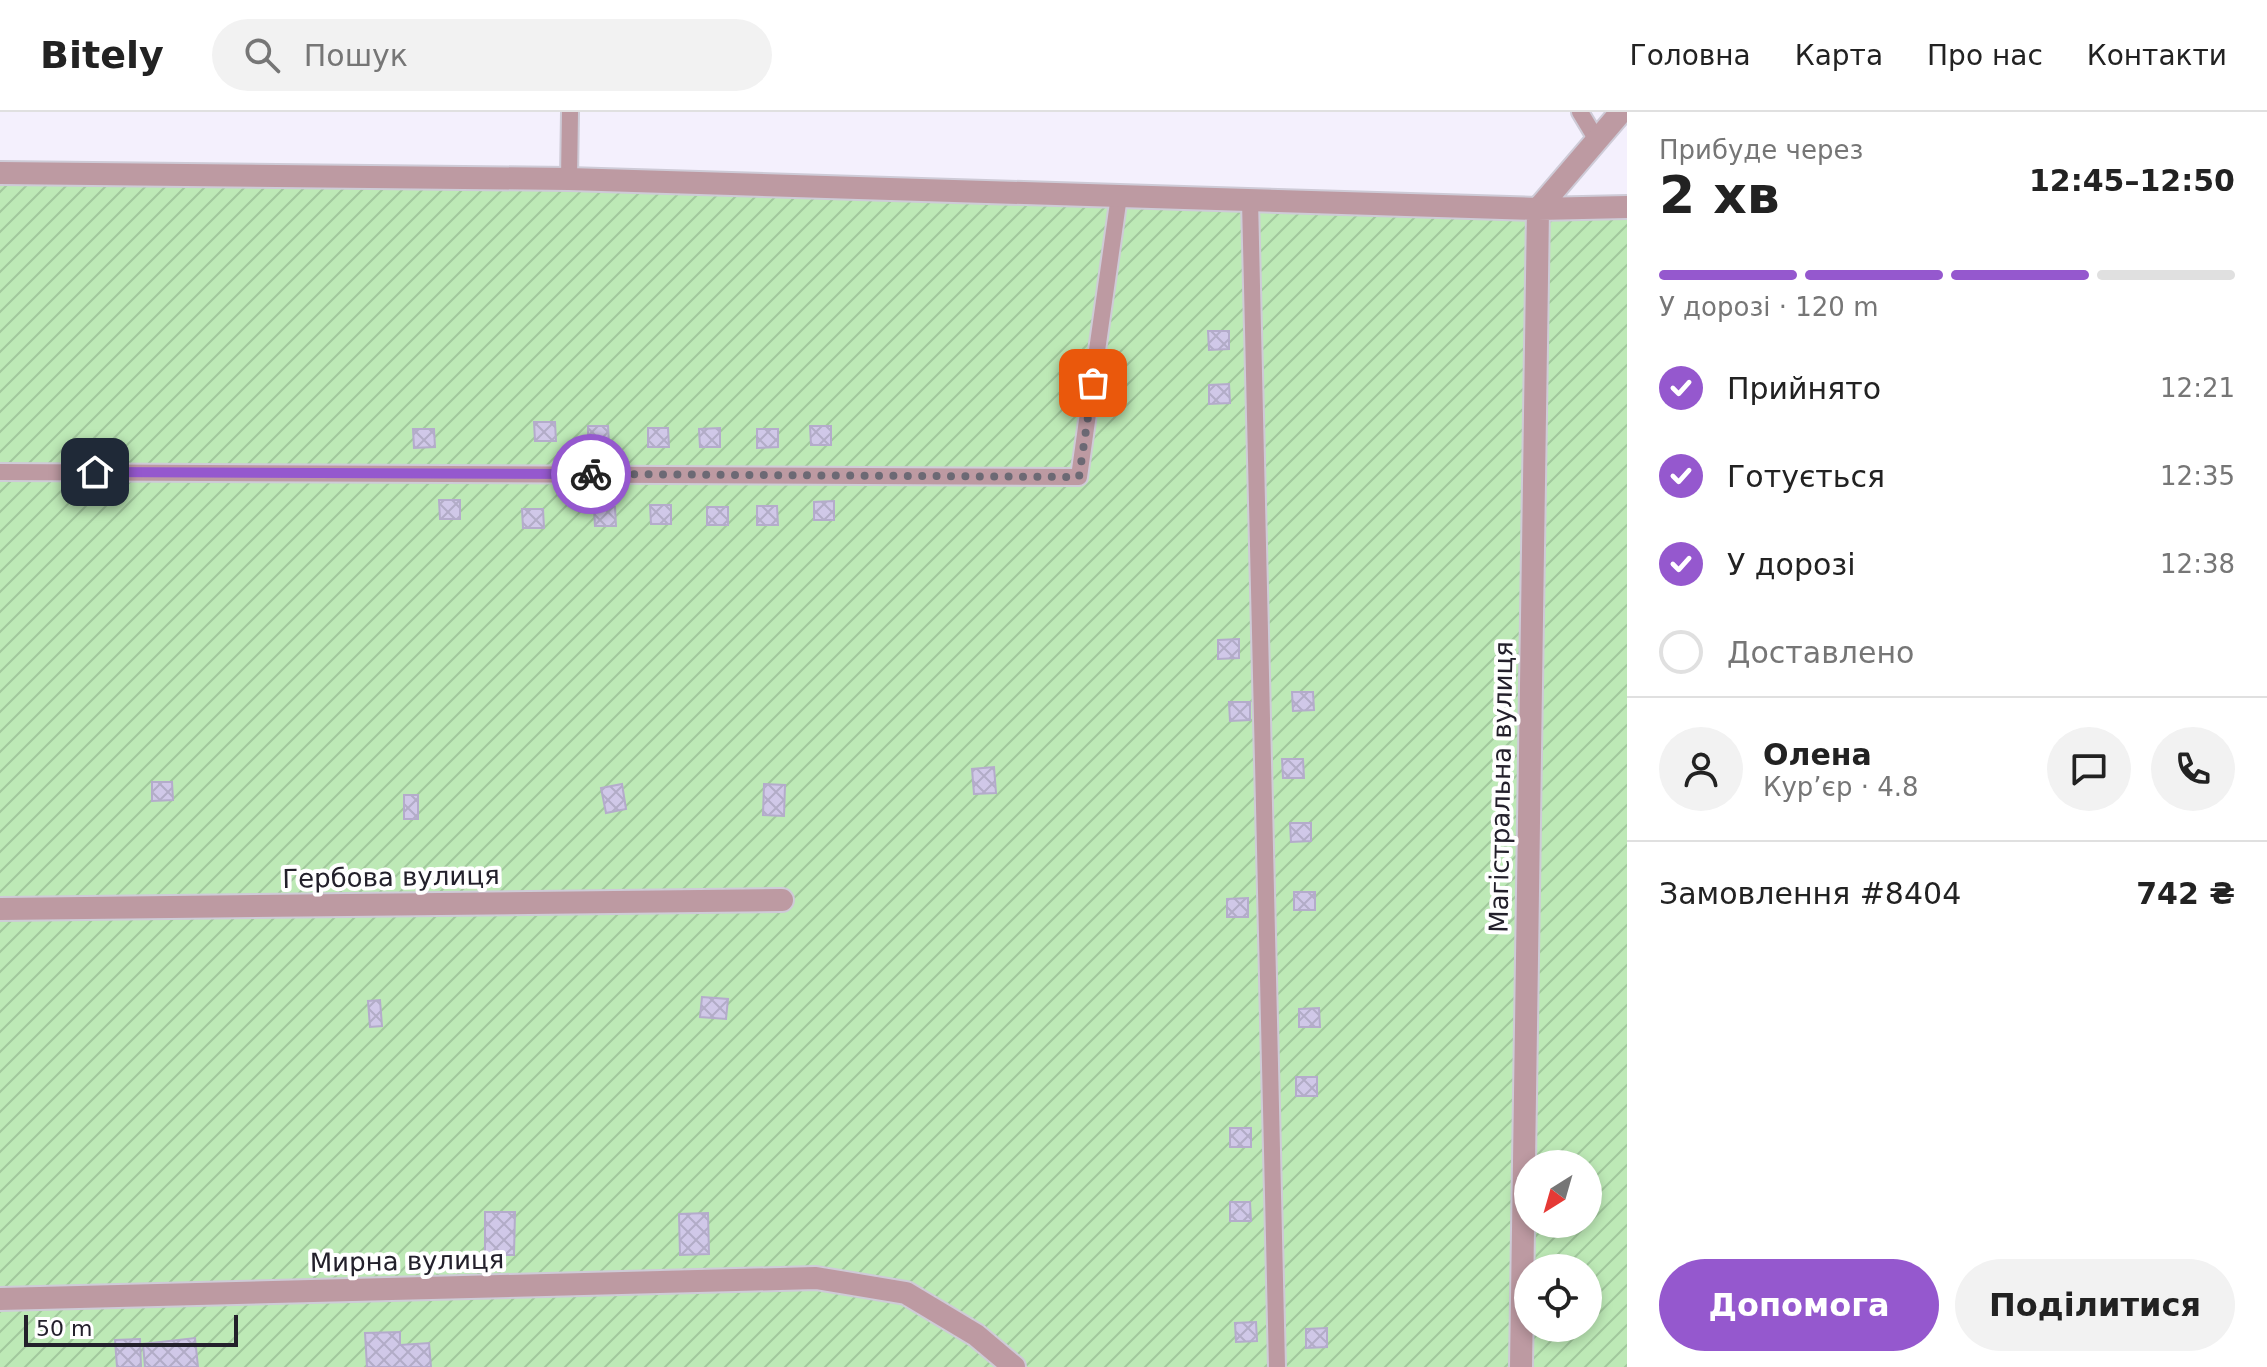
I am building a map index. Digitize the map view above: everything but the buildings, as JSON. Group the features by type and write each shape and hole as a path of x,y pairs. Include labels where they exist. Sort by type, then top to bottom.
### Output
{"street":[{"path":"1538,209 1621,112"},
{"path":"0,173 569,179 1538,209 1627,207"},
{"name":"Магістральна вулиця","path":"1521,1367 1538,209"},
{"name":"Гербова вулиця","path":"0,909 782,900"},
{"name":"Мирна вулиця","path":"0,1299 816,1278 906,1293 976,1335 1014,1367"}],"lane":[{"path":"569,179 570,112"},
{"path":"1580,112 1598,142"},
{"path":"0,472 1079,477 1119,196"},
{"path":"1250,200 1277,1367"}],"green space":[{"path":"0,173 1627,207 1627,1367 0,1367"}],"way so far":[{"path":"591,474 1079,477 1093,383"}],"route":[{"path":"95,472 591,474"}]}
